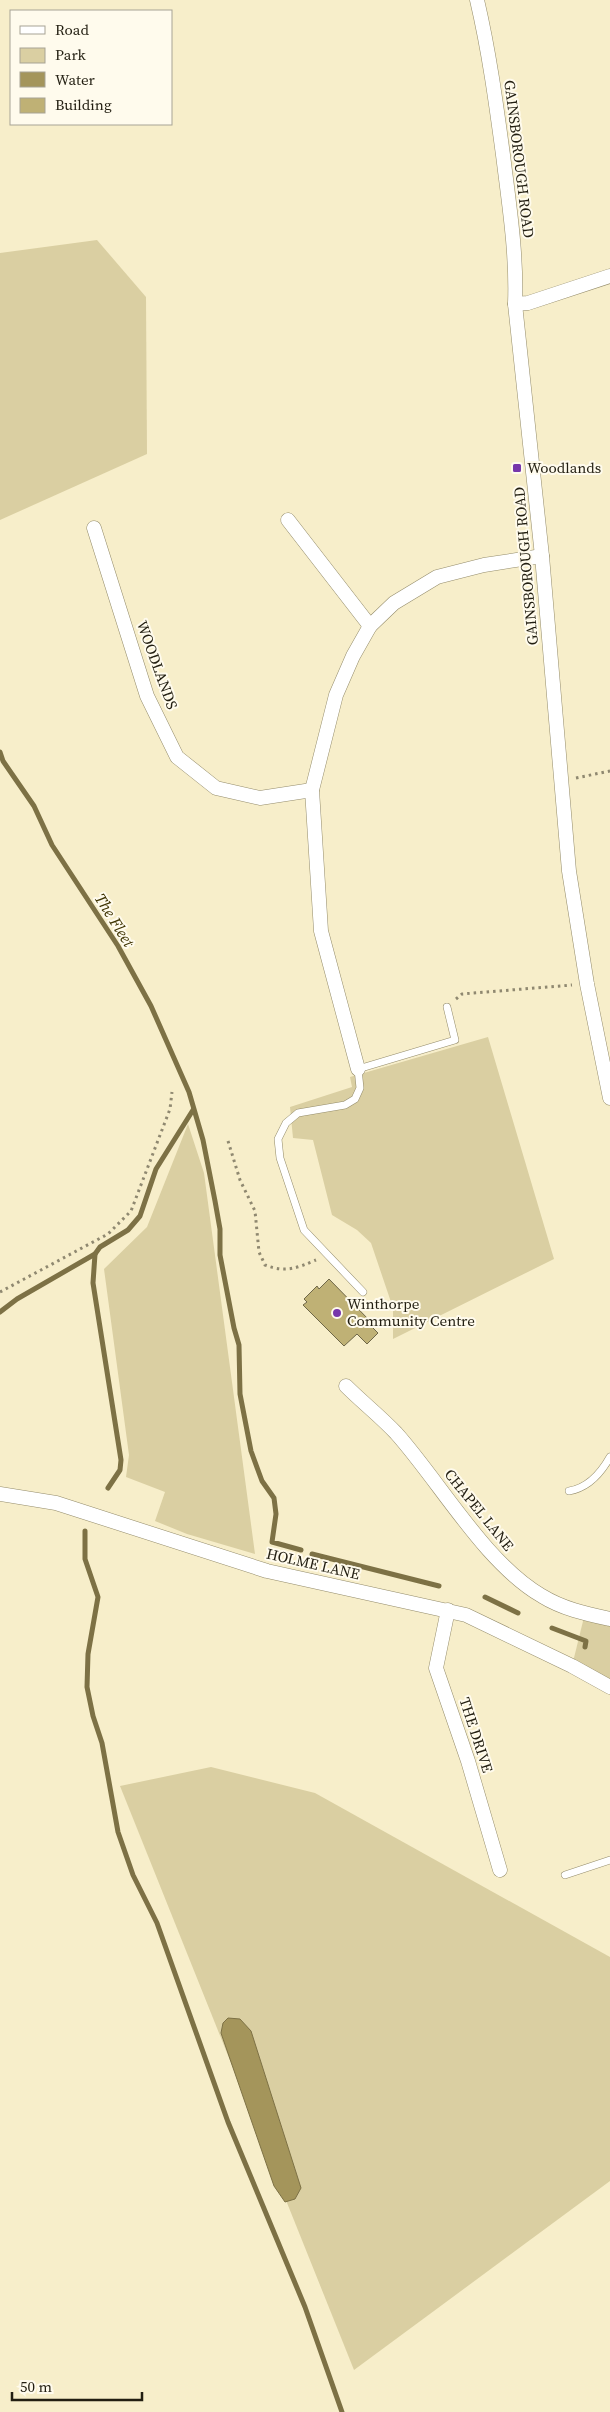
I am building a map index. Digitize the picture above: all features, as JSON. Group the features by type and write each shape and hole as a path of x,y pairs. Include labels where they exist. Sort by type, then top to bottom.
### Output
{"street":[{"name":"GAINSBOROUGH ROAD","path":"477,0 488,47 510,212 516,304 542,556 569,871 587,984 610,1098"},
{"path":"516,304 528,303 610,276"},
{"path":"288,520 370,626"},
{"name":"WOODLANDS","path":"94,528 148,696 177,756 216,788 260,798 312,790"},
{"path":"358,1069 321,931 312,790 336,695 353,656 370,626 394,603 437,577 484,565 542,556"},
{"name":"CHAPEL LANE","path":"346,1386 395,1432 493,1554 513,1576 541,1596 561,1606 610,1619"},
{"name":"HOLME LANE","path":"0,1494 56,1503 267,1571 466,1615 572,1666 610,1687"},
{"name":"THE DRIVE","path":"448,1610 436,1668 468,1761 500,1870"}],"lane":[{"path":"362,1292 304,1230 280,1158 278,1139 286,1123 298,1113 345,1105 355,1099 360,1088 358,1069 455,1040 447,1007"},
{"path":"569,1491 585,1486 610,1457"},
{"path":"566,1875 610,1860"}],"path":[{"path":"562,781 610,771"},
{"path":"447,1007 462,994 587,984"},
{"path":"0,1292 108,1234 130,1211 170,1110 172,1092"},
{"path":"228,1141 240,1180 255,1211 259,1252 265,1265 277,1270 291,1270 328,1255"}],"green space":[{"path":"97,240 146,297 147,454 0,520 0,253"},
{"path":"488,1037 554,1259 393,1339 393,1308 371,1243 357,1230 332,1215 313,1140 293,1138 290,1107 352,1087 350,1077"},
{"path":"188,1124 204,1173 255,1554 187,1534 155,1521 165,1492 126,1477 129,1455 104,1269 147,1227"},
{"path":"585,1613 610,1619 610,1687 572,1666"},
{"path":"211,1767 315,1793 610,1957 610,2181 354,2370 120,1786"}],"water":[{"path":"228,2018 240,2019 251,2031 301,2188 295,2199 285,2202 274,2186 221,2033 223,2023"}],"building":[{"name":"Winthorpe Community Centre","path":"329,1279 371,1322 369,1324 378,1333 367,1344 357,1334 344,1346 303,1305 307,1302 304,1299 317,1286 319,1289"}],"waterway":[{"name":"The Fleet","path":"0,752 3,761 34,806 52,845 118,946 151,1006 189,1092 203,1140 220,1229 220,1255 239,1345 240,1394 251,1451 262,1481 274,1498 276,1514 272,1542 301,1550"},
{"path":"108,1488 120,1470 121,1460 93,1283 95,1254 100,1247 128,1230 140,1216 156,1169 193,1110"},
{"path":"0,1312 17,1299 95,1254"},
{"path":"85,1531 85,1559 98,1597 88,1654 87,1687 93,1716 102,1743 118,1832 133,1875 157,1923 228,2122 305,2307 342,2412"},
{"path":"312,1554 439,1586"},
{"path":"485,1597 518,1613"},
{"path":"552,1628 586,1641 585,1647"}],"place":[{"name":"Woodlands","path":"517,468"},
{"name":"Winthorpe Community Centre","path":"337,1313"}]}
